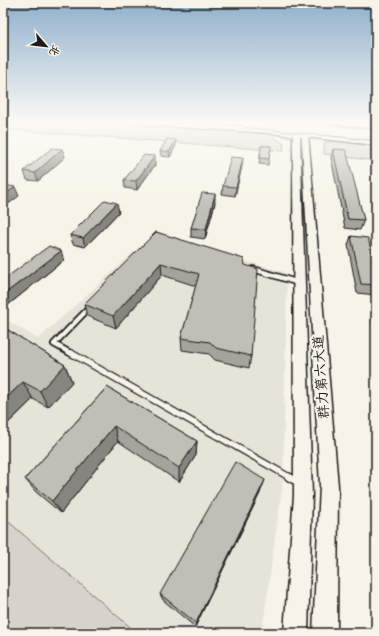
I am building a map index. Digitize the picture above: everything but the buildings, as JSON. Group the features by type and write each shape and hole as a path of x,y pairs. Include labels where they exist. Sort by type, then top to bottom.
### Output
{"main road":[{"name":"群力第六大道","path":"296,633 303,485 299,283 300,152"},
{"name":"群力第六大道","path":"302,152 329,486 325,633"}],"lane":[{"path":"246,267 299,283"},
{"path":"92,305 54,344 303,485"}],"shaded area":[{"path":"324,152 376,152 376,161 324,154"},
{"path":"154,234 287,273 283,481 262,633 3,633 3,318 38,339"},
{"path":"3,517 137,633 3,633"}]}
